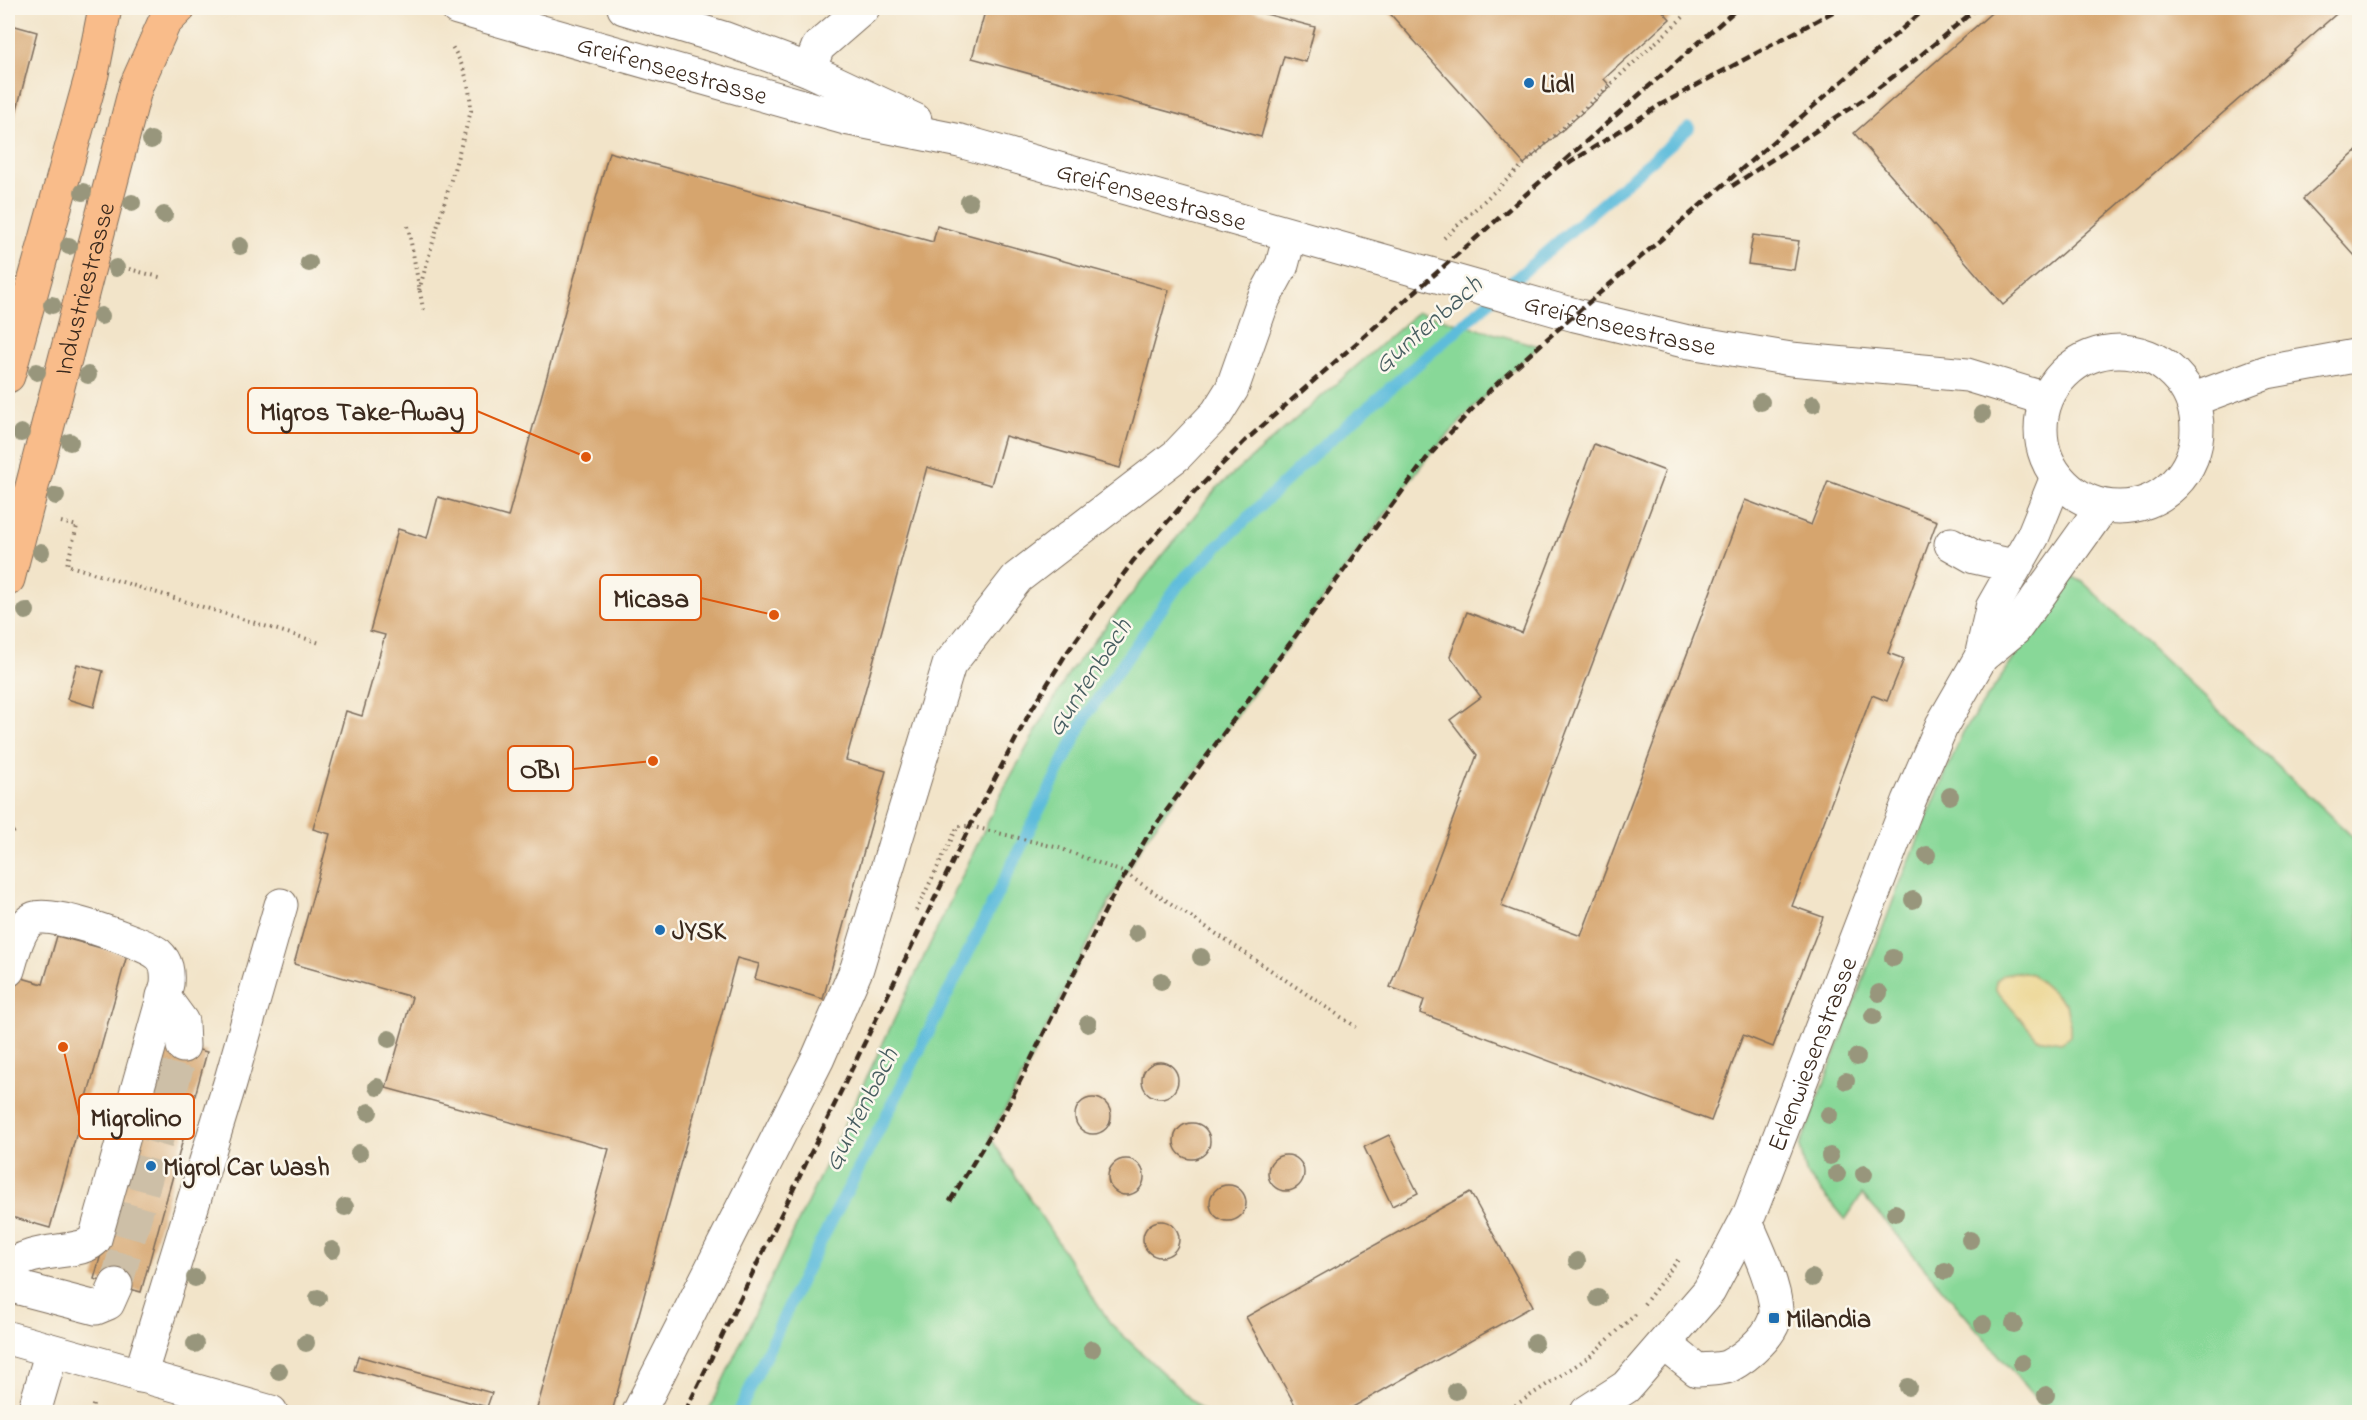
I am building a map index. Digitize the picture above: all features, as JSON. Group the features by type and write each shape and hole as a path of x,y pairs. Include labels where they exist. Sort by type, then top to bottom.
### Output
{"main road":[{"name":"Industriestrasse","path":"8,376 92,74 105,8"},
{"name":"Industriestrasse","path":"8,579 136,86 164,23 179,8"}],"street":[{"name":"Greifenseestrasse","path":"457,8 730,87 845,118 960,141 1546,307 1684,341 1791,359 1967,375 2046,399"},
{"name":"Greifenseestrasse","path":"624,8 723,38 809,70 960,141"},
{"path":"730,87 786,80 809,70 818,47 863,8"},
{"path":"639,1413 818,1058 857,969 949,665 1017,578 1177,455 1217,413 1232,389 1264,298 1282,265 1290,235"},
{"path":"2109,350 2136,351 2160,361 2179,378 2192,400 2198,428 2193,456 2179,480 2158,498 2131,507 2103,506 2077,495 2057,477 2044,453 2041,426 2046,399 2061,376 2082,359 2109,350"},
{"path":"2192,400 2267,372 2360,355"},
{"name":"Erlenwiesenstrasse","path":"1587,1413 1626,1387 1665,1344 1709,1291 1746,1222 1909,801 1942,725 1981,657 1992,608 2033,536 2057,477"},
{"name":"Erlenwiesenstrasse","path":"1981,657 2015,629 2103,506"},
{"path":"1951,544 1974,556 2014,566"},
{"path":"140,1376 230,1083 281,905"},
{"path":"8,970 23,929 34,918 48,916 129,938 146,946 159,955 166,964 167,984 95,1239 86,1246 24,1257 8,1269"},
{"path":"163,996 182,1022 183,1046"},
{"path":"1665,1344 1697,1370 1727,1367 1750,1351 1772,1325 1776,1310 1764,1265 1746,1222"},
{"path":"8,1285 96,1308 108,1304 117,1285"},
{"path":"8,1338 271,1413"},
{"path":"34,1413 52,1351"}],"path":[{"path":"1410,269 1693,8"},
{"path":"418,290 471,111 470,83 462,61 449,42"},
{"path":"408,226 424,314"},
{"path":"129,269 163,278"},
{"path":"60,522 77,526 67,565 320,643"},
{"path":"8,835 16,830"},
{"path":"997,832 1059,848 1125,873 1356,1027"},
{"path":"1505,1413 1588,1357 1637,1313 1678,1260"}],"green space":[{"path":"1418,312 1539,346 1490,390 1426,459 1147,837 1105,911 990,1137 1110,1323 1204,1412 708,1412 1003,790 1070,671 1216,489"},
{"path":"2071,576 2083,582 2359,843 2359,1412 2047,1412 1862,1194 1845,1220 1806,1173 1800,1147 1896,893 1963,732"}],"sand":[{"path":"2016,972 2032,974 2066,1004 2070,1036 2061,1042 2037,1038 1996,990 1996,981 2004,974"}],"building":[{"path":"986,8 1243,8 1315,27 1306,62 1284,56 1261,137 972,58"},
{"name":"Lidl","path":"1385,8 1660,8 1670,19 1604,79 1611,87 1524,164"},
{"path":"1997,8 2343,8 2003,305 1854,133"},
{"path":"8,24 37,32 8,144"},
{"path":"2360,148 2360,253 2356,257 2303,199"},
{"path":"609,152 933,242 937,226 1169,290 1120,468 1005,436 991,485 927,467 846,760 886,771 823,999 755,979 759,964 737,958 612,1412 536,1412 609,1149 386,1088 412,997 294,964 330,834 313,829 346,711 362,716 385,635 370,631 398,529 427,538 438,497 508,517"},
{"path":"8,184 14,186 8,208"},
{"path":"1753,235 1799,241 1794,270 1748,264"},
{"path":"1594,444 1665,471 1501,906 1581,936 1745,500 1811,525 1828,481 1937,521 1888,653 1904,659 1887,701 1872,695 1792,906 1823,917 1773,1047 1743,1035 1711,1121 1420,1013 1424,1000 1390,987 1477,755 1450,720 1481,697 1450,656 1467,612 1522,633"},
{"path":"77,664 103,671 94,707 67,699"},
{"path":"57,936 127,955 50,1228 8,1216 8,974 43,984"},
{"name":"Migrol Car Wash","path":"161,1040 207,1052 141,1292 94,1279"},
{"path":"1160,1062 1172,1068 1178,1080 1172,1092 1160,1098 1148,1092 1142,1080 1148,1068"},
{"path":"1093,1098 1105,1104 1111,1116 1105,1128 1093,1134 1081,1128 1075,1116 1081,1104"},
{"path":"1192,1123 1204,1129 1210,1141 1204,1153 1192,1159 1180,1153 1174,1141 1180,1129"},
{"path":"1389,1135 1418,1193 1392,1206 1364,1147"},
{"path":"1286,1155 1298,1161 1304,1173 1298,1185 1286,1191 1274,1185 1268,1173 1274,1161"},
{"path":"1126,1159 1138,1165 1144,1177 1138,1189 1126,1195 1114,1189 1108,1177 1114,1165"},
{"path":"1228,1185 1240,1191 1246,1203 1240,1215 1228,1221 1216,1215 1210,1203 1216,1191"},
{"path":"1470,1192 1533,1306 1344,1412 1299,1412 1246,1317"},
{"path":"1161,1221 1173,1227 1179,1239 1173,1251 1161,1257 1149,1251 1143,1239 1149,1227"},
{"path":"358,1356 492,1393 487,1407 354,1370"}],"waterway":[{"name":"Guntenbach","path":"739,1412 804,1274 901,1087 1087,714 1179,584 1313,455 1689,128"}],"tunnel":[{"path":"116,1285 183,1046"}],"railway":[{"path":"685,1412 970,826 1030,712 1066,654 1133,561 1184,503 1245,441 1738,8"},
{"path":"1568,164 1660,105 1840,8"},
{"path":"950,1201 1006,1109 1110,901 1147,837 1426,459 1490,390 1926,8"},
{"path":"1732,186 1861,101 1977,8"}],"place":[{"name":"Lidl","path":"1529,83"},
{"name":"Migros Take-Away","path":"586,457"},
{"name":"Micasa","path":"774,615"},
{"name":"OBI","path":"653,761"},
{"name":"JYSK","path":"660,930"},
{"name":"Migrolino","path":"63,1047"},
{"name":"Migrol Car Wash","path":"151,1166"},
{"name":"Milandia","path":"1774,1318"}]}
